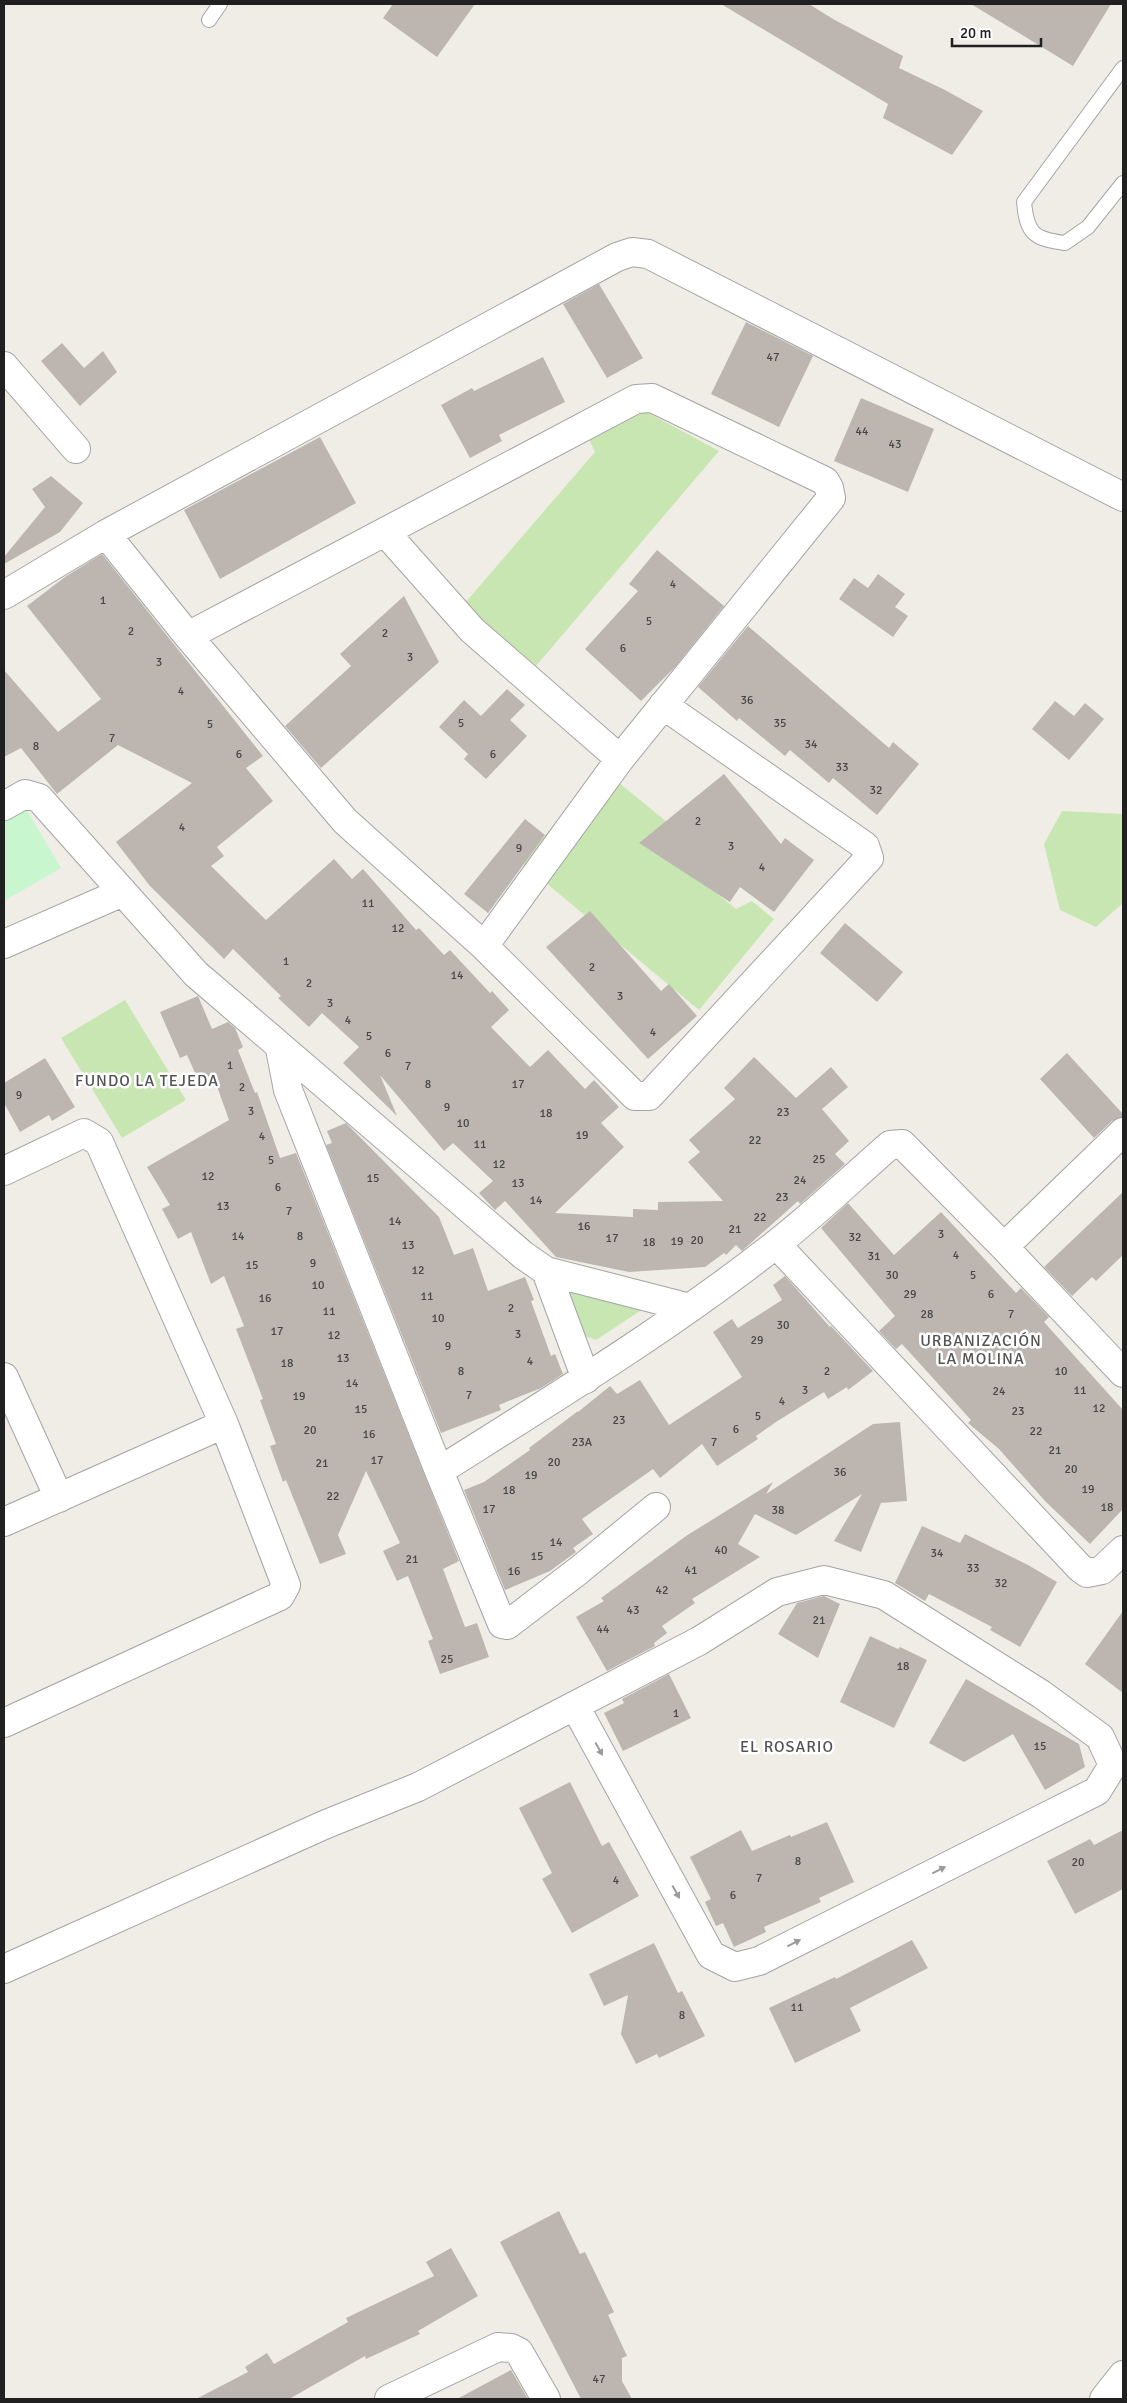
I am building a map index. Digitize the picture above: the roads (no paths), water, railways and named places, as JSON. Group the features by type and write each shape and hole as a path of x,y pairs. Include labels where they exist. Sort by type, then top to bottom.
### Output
{"street":[{"path":"4,595 106,534 617,257 632,252 648,254 1123,497"},
{"path":"4,366 76,449"},
{"path":"188,636 636,399 644,397 652,398 825,481 831,498 620,759 484,946"},
{"path":"386,532 472,630 620,759"},
{"path":"106,534 188,636 345,821 484,946 635,1096 649,1096 869,858 865,846 663,705"},
{"path":"4,806 25,794 38,798 123,892 180,959 280,1049 501,1239 546,1271 690,1308"},
{"path":"4,944 123,892"},
{"path":"280,1049 288,1090 439,1471 504,1626 578,1571 656,1507"},
{"path":"1004,1247 1123,1132"},
{"path":"4,1171 84,1133 99,1142 224,1424 286,1585 280,1596 4,1723"},
{"path":"439,1471 586,1379 690,1308 776,1244 890,1145 896,1143 902,1144 936,1176 1123,1373"},
{"path":"776,1244 1080,1568 1087,1573 1102,1570 1123,1550"},
{"path":"546,1271 586,1379"},
{"path":"4,1376 59,1498"},
{"path":"4,1522 224,1424"},
{"path":"4,1969 324,1825 418,1787 699,1641 777,1592 824,1580 884,1596 1041,1694 1100,1737 1113,1766 1097,1791 759,1961 736,1967 711,1955 576,1706"},
{"path":"390,2399 498,2347 511,2348 519,2352 546,2399"},
{"path":"1104,2399 1123,2375"}],"lane":[{"path":"208,20 220,4"},
{"path":"1123,68 1024,202 1026,224 1042,240 1065,243 1088,227 1123,183"}],"district":[{"name":"FUNDO LA TEJEDA","path":"147,1081"},
{"name":"URBANIZACIÓN LA MOLINA","path":"981,1350"},
{"name":"EL ROSARIO","path":"787,1747"}]}
